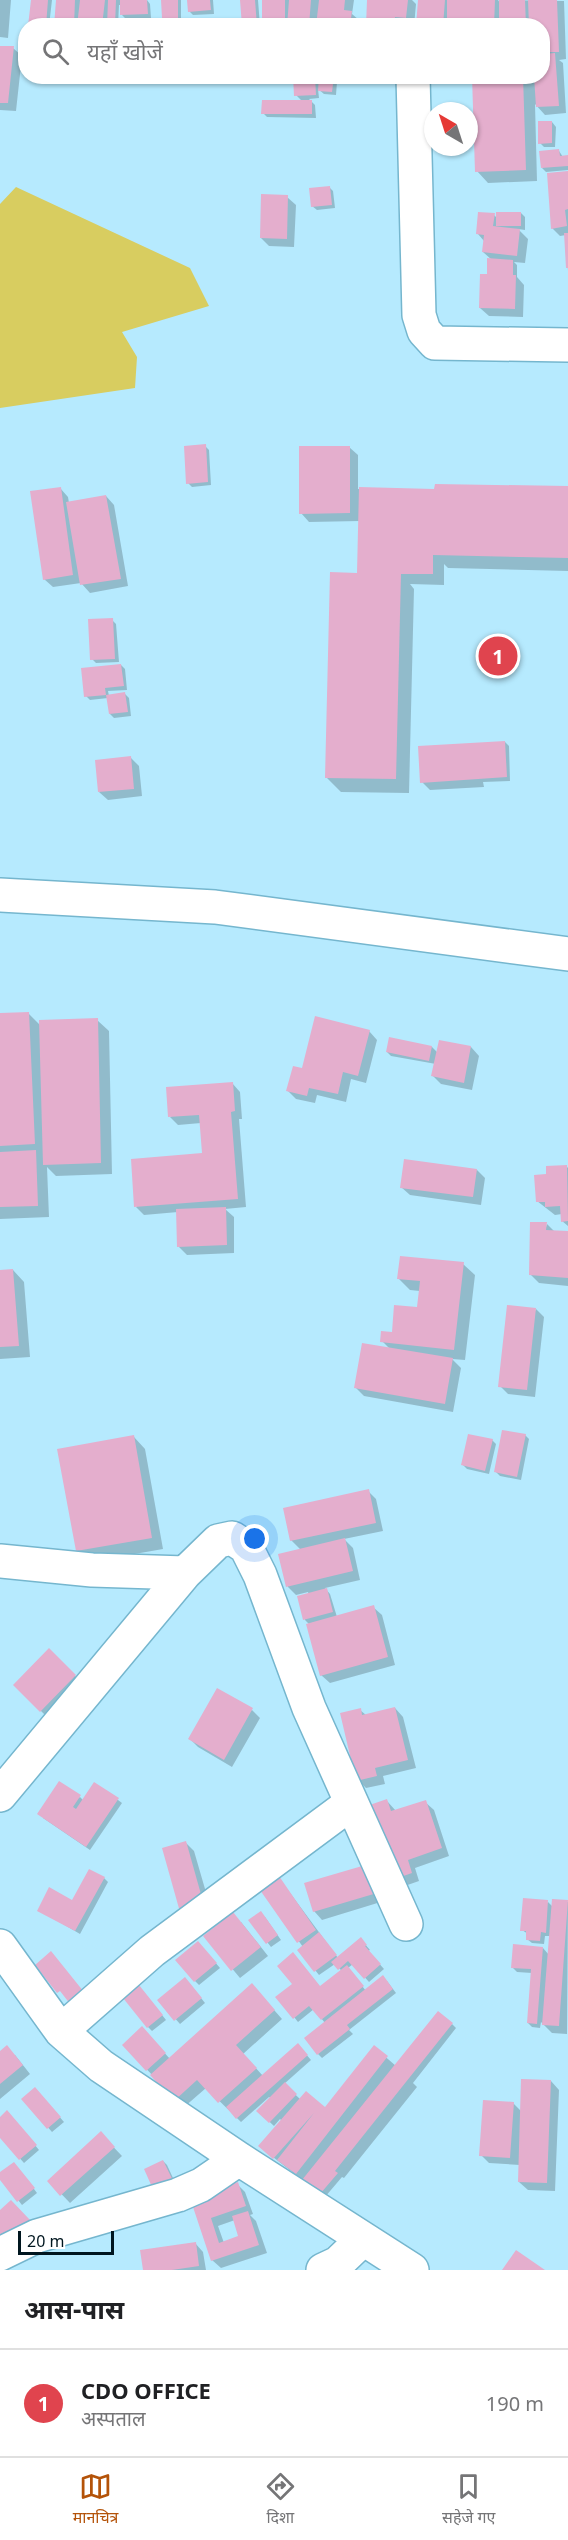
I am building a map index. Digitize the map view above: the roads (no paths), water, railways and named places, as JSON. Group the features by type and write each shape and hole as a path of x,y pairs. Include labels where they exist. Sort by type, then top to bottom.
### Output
{"street":[{"path":"414,84 419,315 424,331 435,343 568,345"},
{"path":"0,895 215,907 568,954"},
{"path":"0,1795 185,1573 218,1541 232,1538 246,1547 260,1575 309,1707 350,1804 406,1924"},
{"path":"0,1562 185,1573"},
{"path":"62,2031 152,1951 350,1804"},
{"path":"0,1946 62,2031 101,2066 239,2159 412,2270"},
{"path":"0,2254 37,2236 178,2195 201,2185 239,2159"},
{"path":"323,2270 338,2263 363,2239"}],"place":[{"name":"CDO OFFICE","path":"498,656"}]}
